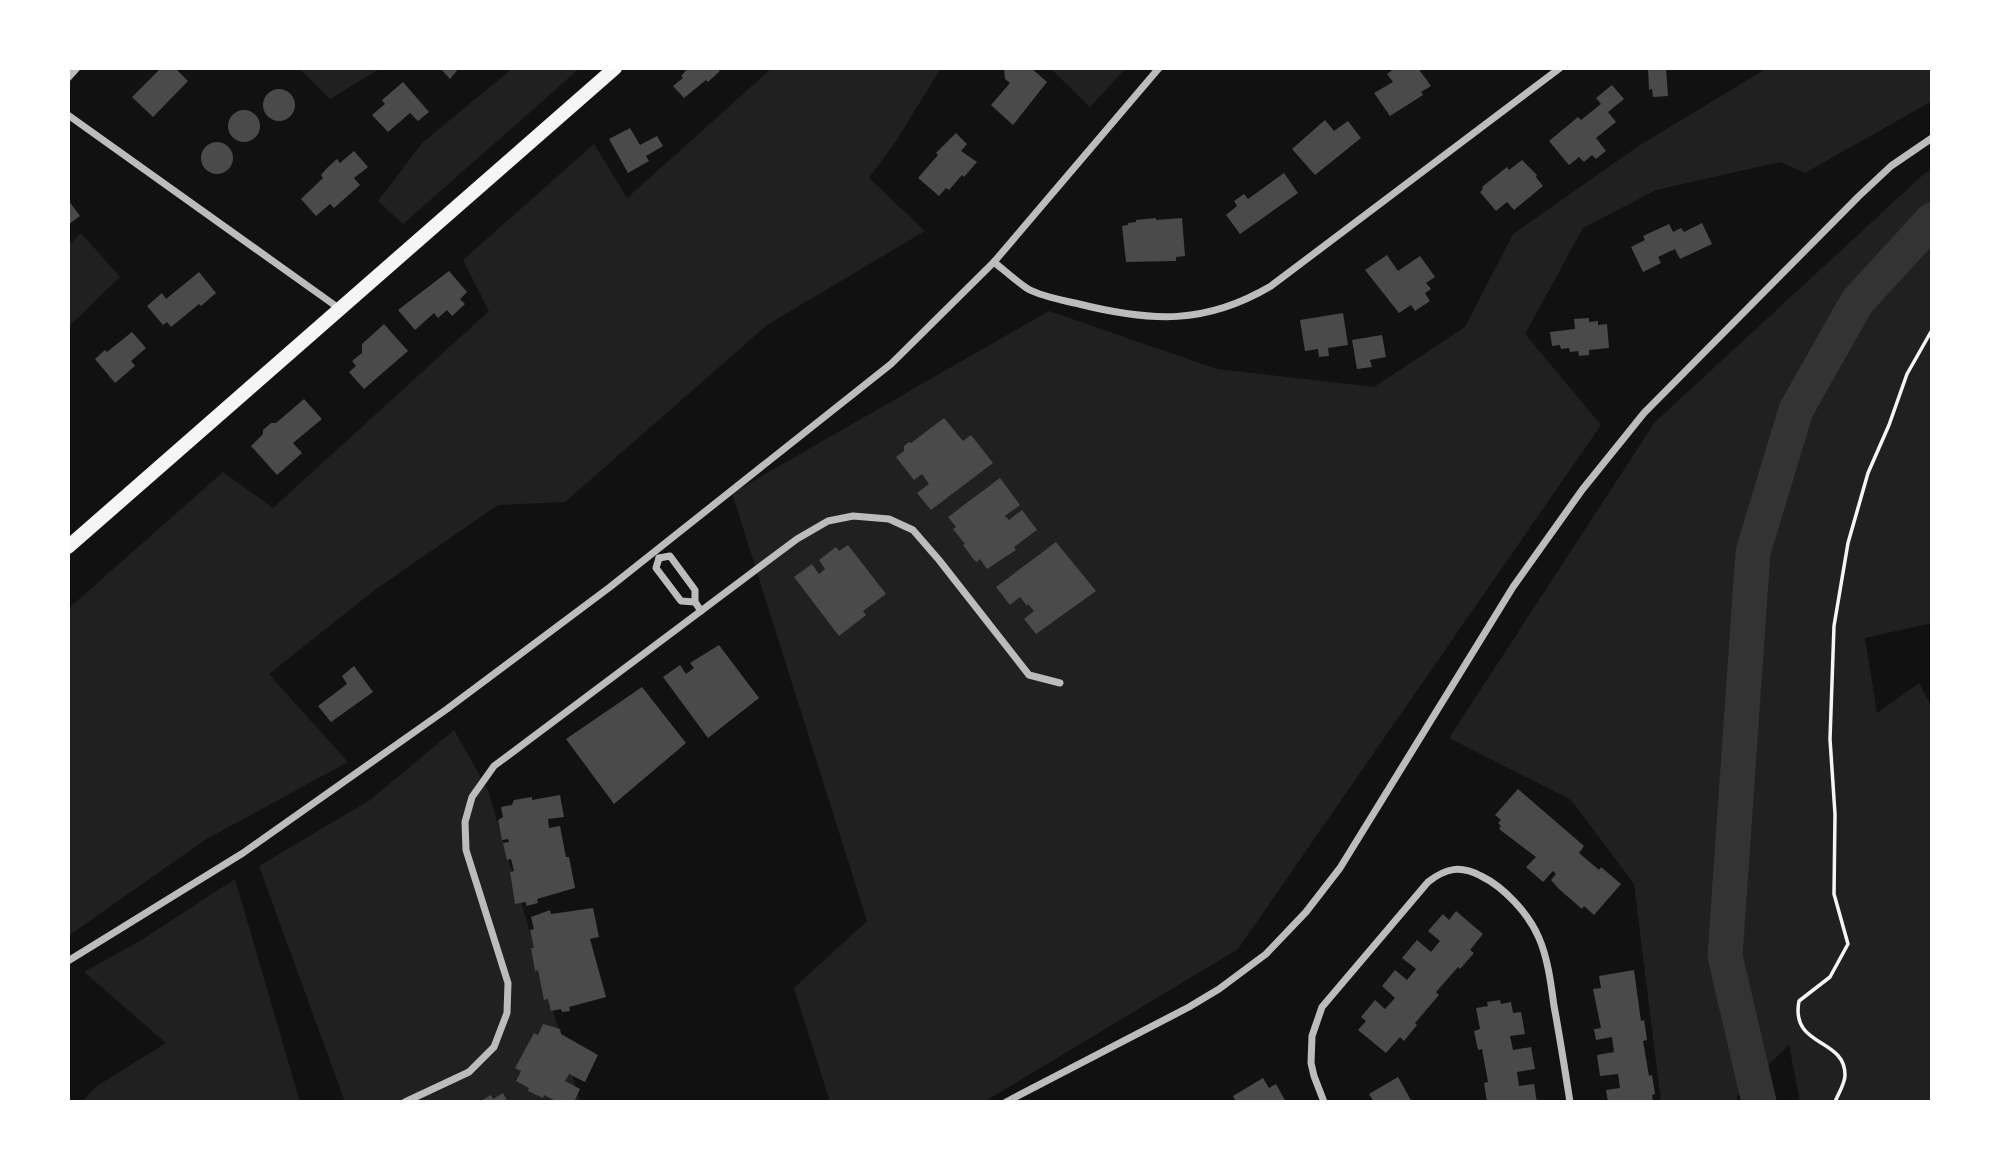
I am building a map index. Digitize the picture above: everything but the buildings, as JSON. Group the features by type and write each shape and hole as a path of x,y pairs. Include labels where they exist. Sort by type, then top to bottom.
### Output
{"main road":[{"path":"68,547 615,68"}],"street":[{"path":"68,78 77,68"},
{"path":"68,961 274,832 657,555 891,363 994,262 1159,68"},
{"path":"994,262 1029,289 1044,296 1111,312 1170,318 1199,316 1233,306 1271,286 1560,68"},
{"path":"68,115 341,309"},
{"path":"1006,1102 1219,989 1256,961 1307,912 1340,868 1513,587 1623,438 1654,402 1858,196 1891,166 1932,138"},
{"path":"405,1102 469,1072 494,1047 507,1013 508,983 466,850 465,822 472,797 494,766 797,539 828,521 853,516 889,519 913,530 1029,675 1060,683"},
{"path":"657,555 656,568 681,601 695,601"},
{"path":"657,555 670,556 695,590 695,601 701,611"},
{"path":"1324,1102 1311,1063 1312,1036 1322,1007 1428,882 1442,871 1452,868 1469,869 1488,879 1517,904 1539,937 1550,979 1570,1102"}],"path":[{"path":"1835,1102 1845,1078 1840,1062 1832,1048 1805,1033 1796,1015 1799,1001 1830,977 1848,944 1834,894 1835,814 1830,739 1834,626 1848,543 1868,473 1907,374 1932,330"}],"shaded area":[{"path":"299,68 381,68 330,99"},
{"path":"513,68 580,68 403,224 378,201 422,143"},
{"path":"772,68 941,68 896,141 869,178 925,231 767,325 565,502 498,505 376,589 269,674 348,762 205,840 68,936 68,609 223,472 273,508 489,311 463,260 594,144 627,198"},
{"path":"1050,68 1126,68 1090,107"},
{"path":"1767,68 1932,68 1932,101 1805,173 1780,162 1656,190 1583,228 1525,334 1601,425 1238,949 984,1102 830,1102 794,988 867,921 732,493 1049,311 1217,369 1374,387 1465,327 1513,234 1637,147"},
{"path":"1932,170 1932,623 1865,638 1877,713 1919,683 1932,708 1932,1102 1800,1102 1789,1045 1737,1096 1737,1102 1661,1102 1634,884 1571,800 1449,738 1655,422 1925,173"},
{"path":"81,233 120,277 68,327 68,246"},
{"path":"454,730 488,790 580,1102 345,1102 259,866 370,800"},
{"path":"235,879 300,1102 82,1102 97,1086 166,1043 84,972 143,939"}],"waterway":[{"path":"1759,1102 1725,956 1753,552 1796,410 1857,302 1932,220"}]}
